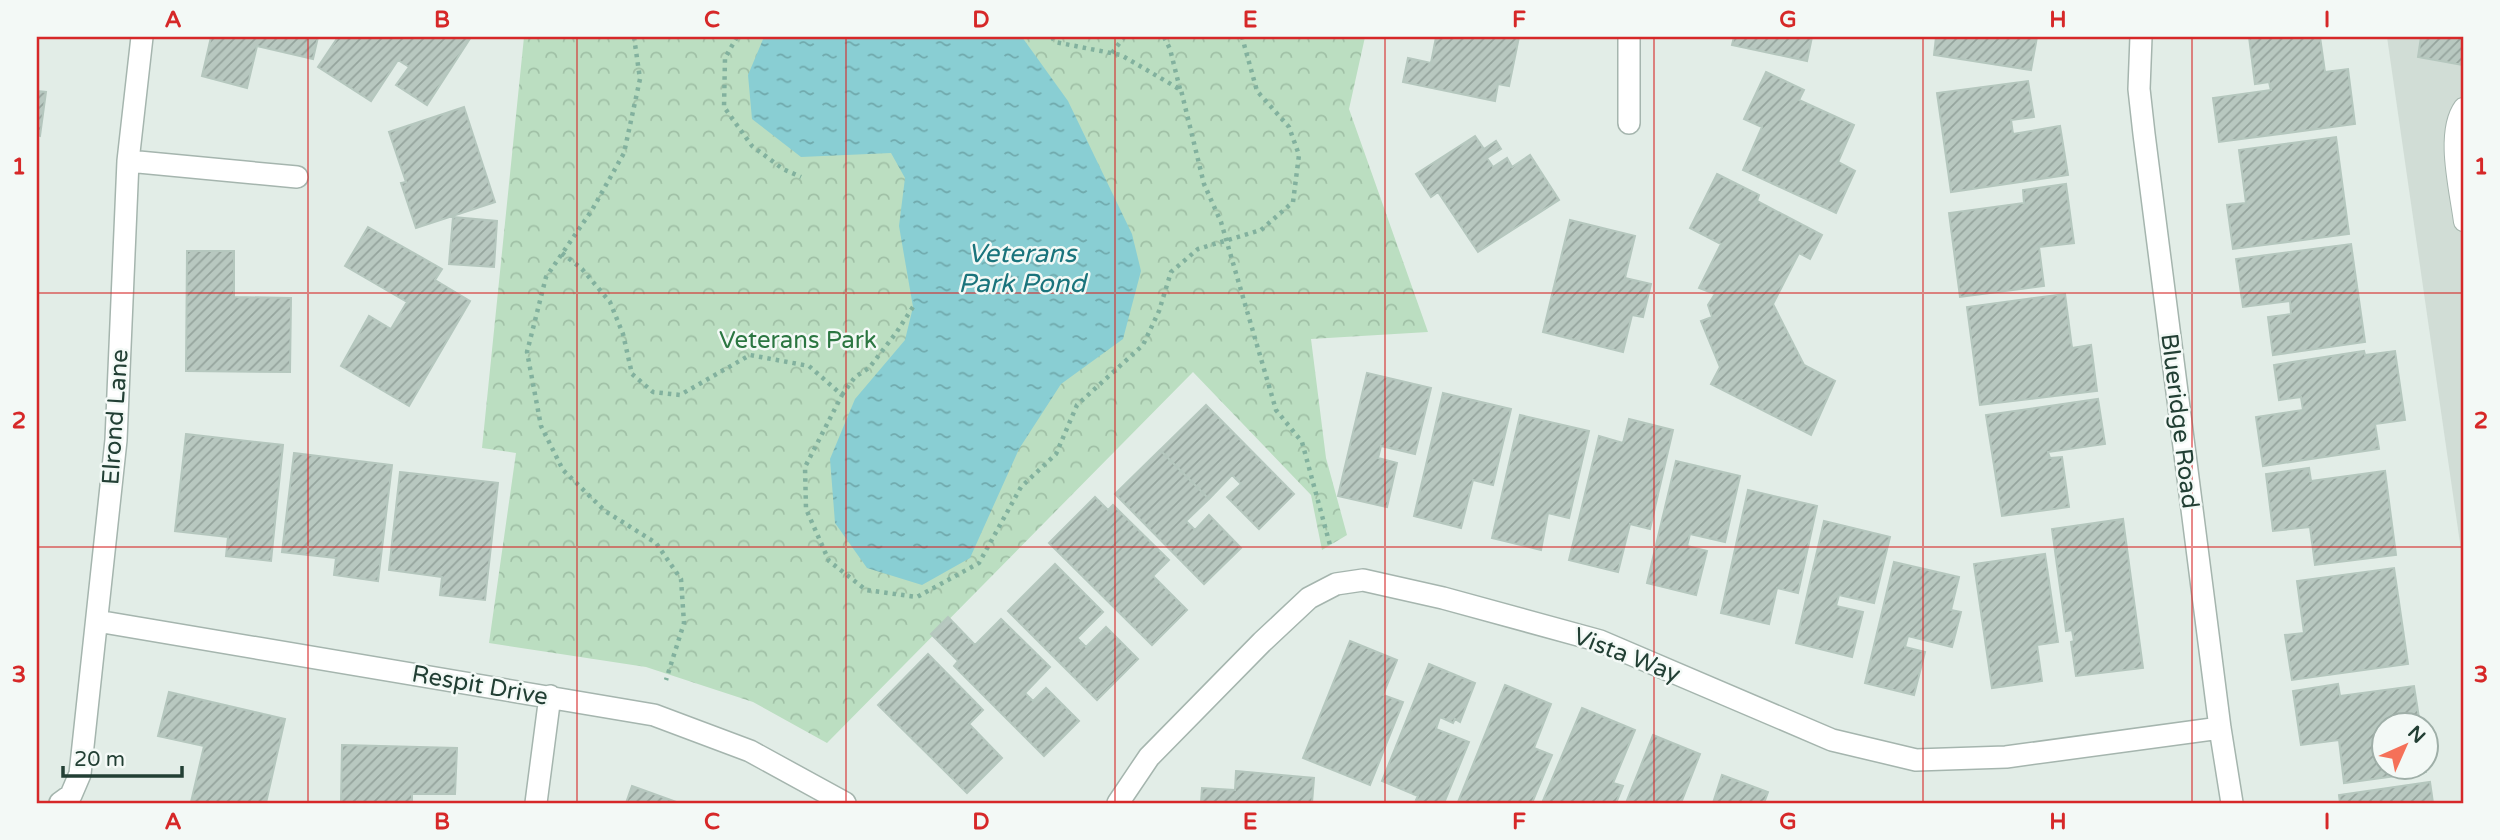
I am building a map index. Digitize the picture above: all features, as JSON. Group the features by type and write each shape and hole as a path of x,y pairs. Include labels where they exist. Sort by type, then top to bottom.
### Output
{"street":[{"name":"Elrond Lane","path":"66,799 80,774 116,440 128,161 142,37"},
{"path":"1629,37 1629,123"},
{"name":"Blueridge Road","path":"2141,37 2139,89 2156,238 2232,803"},
{"path":"128,161 297,177"},
{"name":"Vista Way","path":"1118,803 1149,757 1309,598 1336,584 1363,580 1443,598 1600,641 1832,740 1916,760 2006,757 2220,729"},
{"name":"Respit Drive","path":"97,621 654,715 750,751 845,803"},
{"path":"536,803 550,696"}],"lane":[{"path":"2463,107 2455,120 2454,153 2463,222"}],"path":[{"path":"634,37 640,79 624,153 592,210 546,277 527,352 541,426 563,470 605,511 656,543 681,579 684,624 666,680"},
{"path":"737,37 725,58 724,107 752,146 783,169 801,177"},
{"path":"1052,37 1055,42 1121,55 1181,90"},
{"path":"1112,53 1124,37"},
{"path":"1164,37 1170,49 1204,184 1221,222 1276,411 1302,442 1330,545"},
{"path":"913,307 897,333 869,368 855,377 842,395 805,467 806,509 830,561 866,590 918,597 979,563 1021,487 1056,454 1077,405 1143,345 1159,312 1171,272 1198,248 1261,230 1293,202 1299,155 1289,127 1257,92 1242,37"},
{"path":"562,253 582,270 610,302 623,334 632,374 653,393 680,395 750,355 809,366 842,395"}],"shaded area":[{"path":"2387,37 2463,37 2463,564"}],"green space":[{"name":"Veterans Park","path":"524,37 1365,37 1349,109 1428,332 1311,339 1326,458 1347,535 1322,550 1311,495 1193,372 827,743 753,702 646,667 489,643 516,453 482,448"}],"water":[{"name":"Veterans Park Pond","path":"764,37 1022,37 1068,101 1132,234 1141,271 1123,339 1061,384 1019,449 970,558 922,585 867,568 835,523 830,459 855,399 905,340 913,307 899,226 905,178 891,153 801,157 752,119 748,75"}],"building":[{"path":"211,37 318,37 313,59 257,46 247,88 202,76"},
{"path":"338,37 471,37 427,105 396,85 409,67 398,60 371,101 318,67"},
{"path":"1436,37 1519,37 1509,86 1498,84 1495,101 1403,82 1408,58 1431,63"},
{"path":"1734,37 1812,37 1807,61 1732,45"},
{"path":"1936,37 2037,37 2031,70 1934,55"},
{"path":"2249,37 2320,37 2325,72 2348,69 2355,124 2219,142 2213,98 2271,90 2269,82 2255,84"},
{"path":"2421,37 2463,37 2463,65 2418,57"},
{"path":"1766,72 1804,90 1799,100 1854,125 1838,162 1855,171 1836,213 1743,170 1762,127 1744,119"},
{"path":"2028,81 2034,117 2011,120 2013,134 2060,126 2068,175 1951,192 1937,93"},
{"path":"37,91 46,92 40,136 37,135"},
{"path":"464,107 495,202 416,228 401,183 406,182 389,132"},
{"path":"1475,136 1484,149 1496,141 1501,149 1487,158 1493,167 1507,158 1512,167 1530,155 1559,200 1478,252 1438,192 1431,197 1416,174"},
{"path":"2336,137 2349,234 2233,249 2227,205 2246,203 2239,150"},
{"path":"1717,174 1759,195 1757,201 1822,235 1810,259 1799,253 1773,304 1804,365 1835,381 1811,435 1711,384 1720,367 1701,321 1712,317 1708,305 1715,294 1699,288 1721,244 1690,228"},
{"path":"2066,184 2074,243 2039,247 2044,286 1960,297 1949,213 2024,203 2023,190"},
{"path":"453,217 497,221 494,267 449,264"},
{"path":"1570,220 1635,236 1625,278 1651,284 1643,317 1632,315 1623,352 1543,332"},
{"path":"368,227 442,269 435,280 470,301 409,406 341,366 369,316 391,329 407,302 345,266"},
{"path":"2351,244 2365,342 2273,355 2268,317 2291,314 2290,301 2243,307 2236,259"},
{"path":"187,251 234,251 234,297 291,298 290,372 186,371"},
{"path":"2065,294 2072,348 2091,345 2097,391 1980,405 1967,307"},
{"path":"2364,351 2365,355 2395,351 2405,420 2375,424 2379,449 2263,466 2256,417 2303,410 2301,397 2279,400 2274,365"},
{"path":"1367,373 1431,388 1415,454 1381,446 1378,458 1397,463 1387,507 1338,496"},
{"path":"1443,393 1511,409 1493,485 1473,480 1461,528 1414,516"},
{"path":"2098,399 2105,444 2048,452 2050,458 2062,457 2069,507 2002,516 1986,415"},
{"path":"1206,405 1294,494 1259,529 1227,497 1241,484 1232,475 1209,499 1160,450"},
{"path":"1520,415 1589,431 1569,518 1548,513 1541,550 1492,538"},
{"path":"1629,419 1673,430 1650,529 1630,524 1618,572 1569,560 1599,436 1623,443"},
{"path":"186,434 283,445 271,561 226,556 228,537 175,531"},
{"path":"1160,450 1209,499 1186,521 1195,530 1209,515 1241,548 1204,584 1115,494"},
{"path":"294,453 392,465 378,581 334,575 336,558 282,552"},
{"path":"1676,461 1740,476 1725,542 1690,534 1687,546 1707,551 1696,595 1647,583"},
{"path":"2309,468 2311,481 2385,471 2396,555 2315,565 2310,527 2273,531 2266,474"},
{"path":"400,472 498,483 485,600 440,595 442,577 389,570"},
{"path":"1748,490 1817,506 1798,593 1777,588 1769,624 1721,613"},
{"path":"1095,497 1108,510 1113,505 1169,560 1153,576 1187,610 1152,645 1049,543"},
{"path":"2123,519 2143,668 2076,676 2071,642 2074,641 2072,630 2066,631 2052,529"},
{"path":"1824,521 1890,537 1874,603 1839,595 1836,606 1863,612 1852,657 1796,643"},
{"path":"2045,554 2058,642 2037,645 2042,681 1992,688 1974,564"},
{"path":"1894,562 1959,577 1951,610 1961,612 1952,647 1908,636 1905,647 1925,652 1914,695 1865,683"},
{"path":"1055,564 1103,612 1077,638 1086,647 1106,627 1138,659 1097,700 1008,611"},
{"path":"2394,568 2408,664 2292,680 2285,635 2304,633 2297,581"},
{"path":"948,617 975,645 1001,619 1050,667 1025,693 1033,701 1046,688 1079,721 1044,756 954,666 958,661 931,634"},
{"path":"1350,641 1397,660 1383,695 1403,702 1370,785 1303,758"},
{"path":"928,654 983,710 969,724 1002,758 967,793 878,705"},
{"path":"1429,664 1475,683 1460,722 1455,719 1453,723 1440,717 1436,729 1469,742 1444,803 1416,800 1418,796 1382,781"},
{"path":"2338,684 2340,696 2414,686 2418,710 2370,710 2370,780 2344,783 2339,740 2301,745 2293,691"},
{"path":"1505,685 1551,704 1534,748 1552,755 1532,803 1458,802"},
{"path":"169,692 285,719 266,803 191,802 204,746 158,736"},
{"path":"1582,708 1635,730 1613,783 1623,786 1616,803 1542,803"},
{"path":"1653,735 1700,754 1681,803 1626,803"},
{"path":"342,745 457,748 455,794 412,794 412,803 341,803"},
{"path":"1236,771 1314,778 1312,803 1201,803 1202,788 1235,790"},
{"path":"1722,775 1768,792 1764,803 1713,803"},
{"path":"2430,782 2433,803 2340,803 2339,795"},
{"path":"632,786 679,803 626,803"}]}
